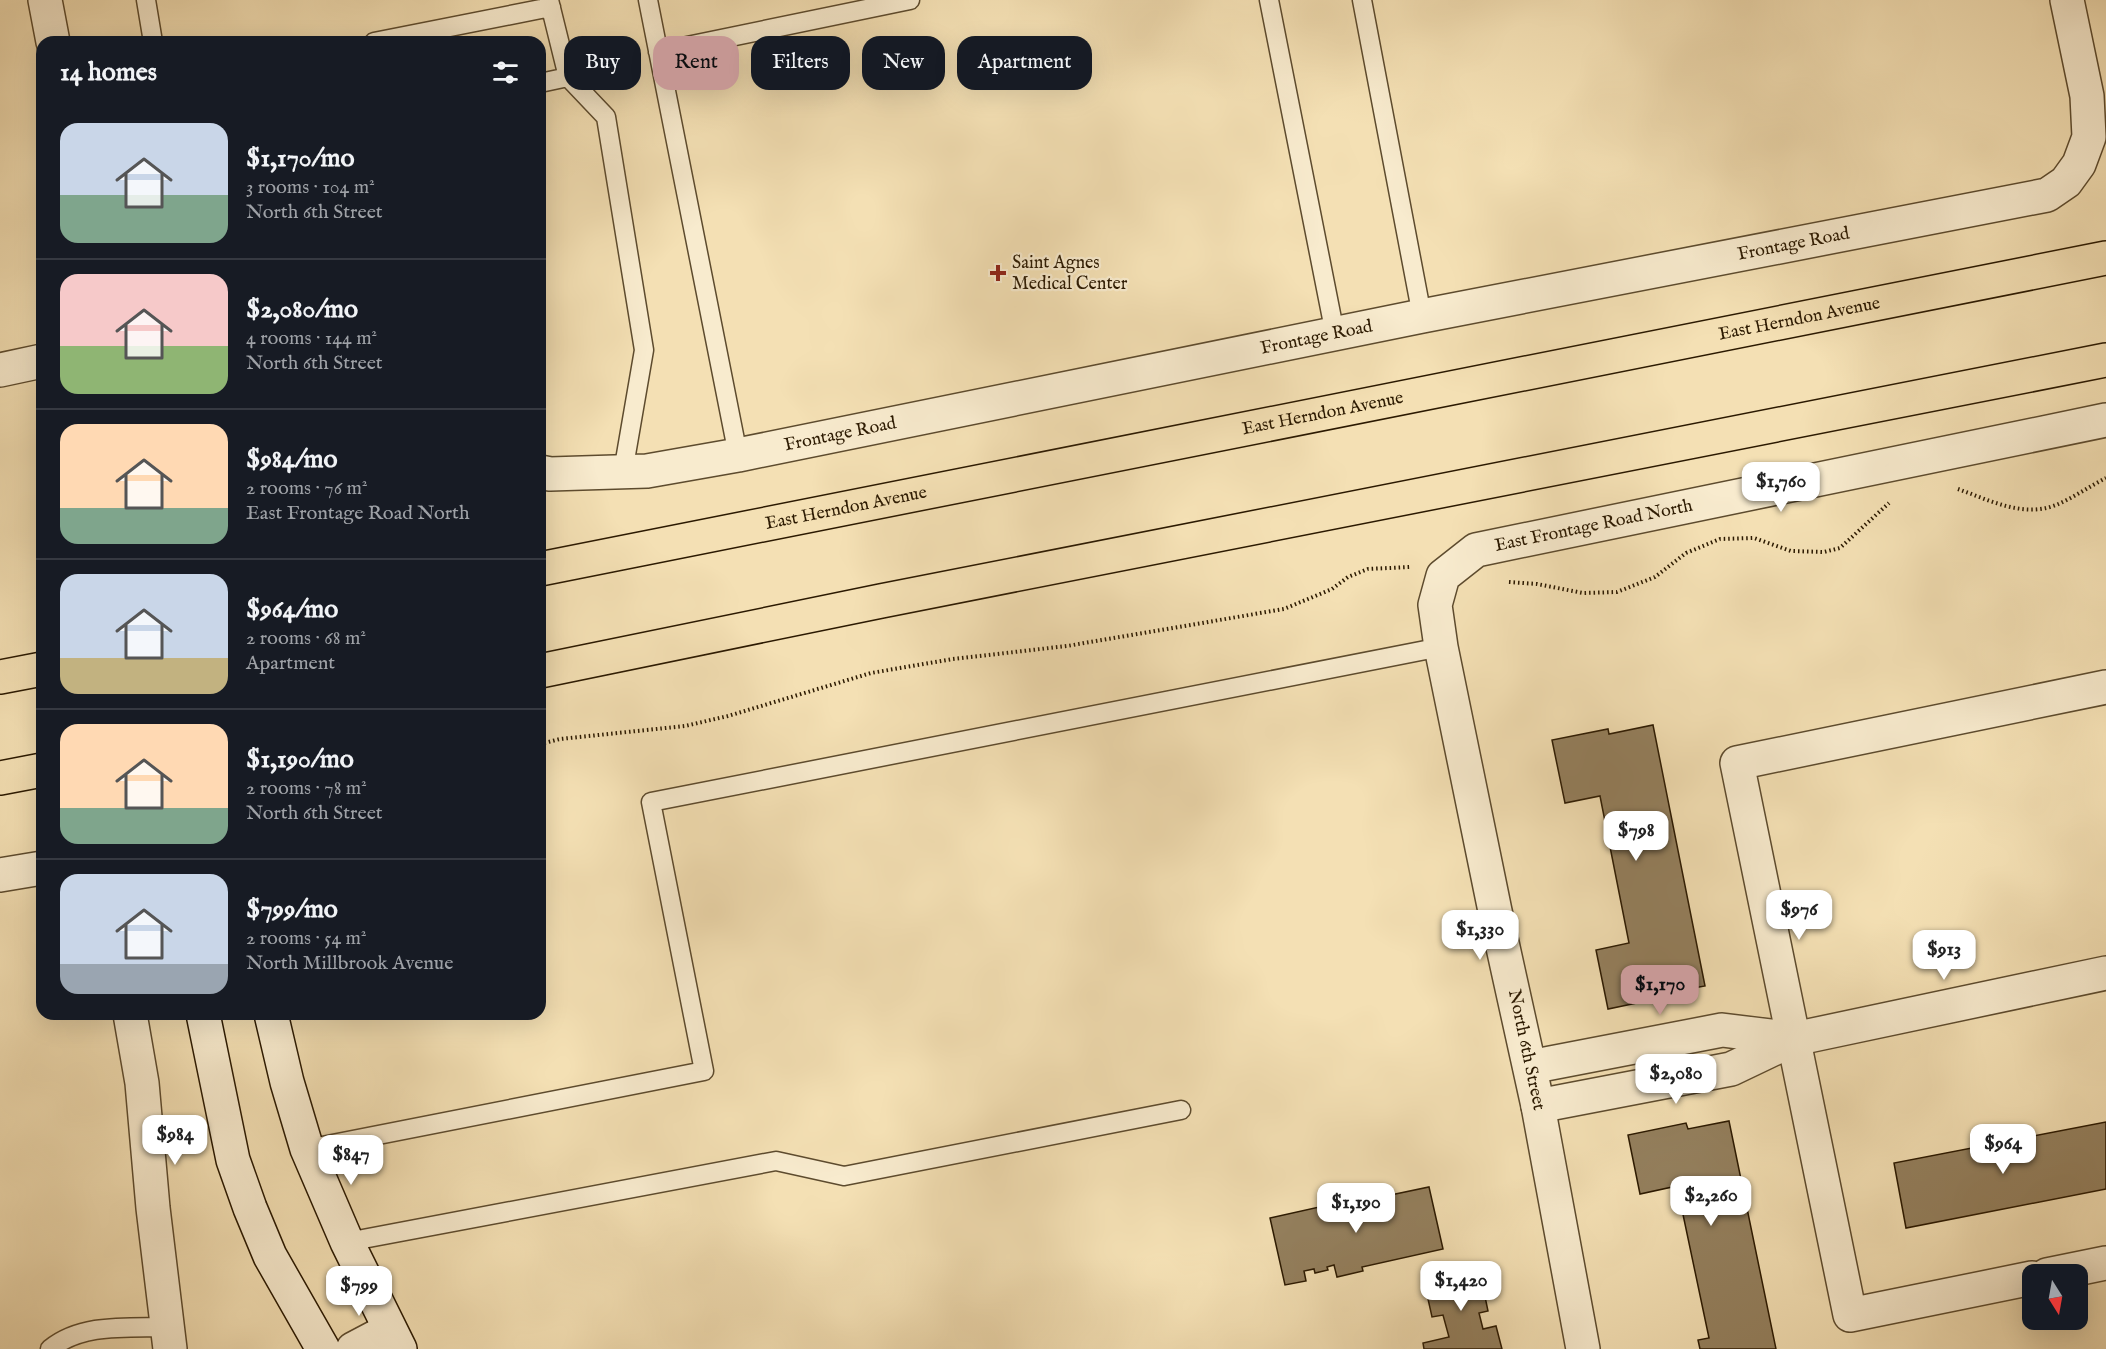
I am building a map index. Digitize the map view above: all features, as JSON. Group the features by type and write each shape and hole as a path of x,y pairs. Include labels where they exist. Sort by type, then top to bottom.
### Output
{"main road":[{"name":"East Herndon Avenue","path":"546,568 2106,258"},
{"path":"546,670 893,599 2106,360"},
{"path":"0,677 36,670"},
{"path":"0,778 36,771"}],"street":[{"path":"45,0 52,36"},
{"name":"Frontage Road","path":"546,473 647,471 738,455 1422,316 2047,195 2066,182 2079,164 2089,137 2087,96 2067,0"},
{"path":"0,370 36,362"},
{"name":"East Frontage Road North","path":"1443,576 1476,550 2106,420"},
{"name":"North 6th Street","path":"1443,576 1435,605 1441,647 1538,1106 1582,1349"},
{"path":"2022,1280 1850,1315 1737,763 2106,687"},
{"path":"0,875 36,869"},
{"path":"1538,1106 1731,1069 1794,1039 2106,972"},
{"path":"131,1020 142,1083 168,1338"},
{"path":"204,1020 233,1160 250,1208 270,1256 323,1349"},
{"path":"272,1020 287,1082 307,1149 347,1242 394,1339 353,1349"},
{"path":"1530,1067 1722,1030 1794,1039"},
{"path":"2088,1267 2106,1263"}],"lane":[{"path":"147,0 152,36"},
{"path":"648,0 655,36"},
{"path":"736,36 910,0"},
{"path":"1269,0 1335,334"},
{"path":"1362,0 1422,316"},
{"path":"401,36 550,3 564,61"},
{"path":"546,82 564,78"},
{"path":"580,90 606,117 644,350 623,472"},
{"path":"666,90 738,455"},
{"path":"307,1149 704,1071 651,802 1441,647"},
{"path":"347,1242 776,1161 844,1176 1181,1110"},
{"path":"50,1349 76,1335 103,1328 168,1338"}],"path":[{"path":"1955,488 1998,504 2034,510 2056,505 2106,478"},
{"path":"1501,582 1537,584 1583,593 1617,592 1655,577 1686,553 1720,539 1754,538 1791,551 1824,552 1840,548 1895,497"},
{"path":"546,742 560,739 685,726 728,716 871,673 953,659 1067,646 1284,609 1332,589 1348,578 1368,569 1406,566 1443,576"}],"building":[{"path":"1653,725 1705,986 1661,994 1661,998 1608,1009 1596,950 1629,943 1600,796 1565,803 1552,740 1608,729 1609,734"},
{"path":"1729,1121 1776,1349 1700,1349 1698,1340 1709,1338 1677,1186 1640,1194 1628,1135 1686,1123 1688,1129"},
{"path":"2106,1122 2106,1189 1906,1228 1894,1163"},
{"path":"1429,1187 1443,1249 1362,1267 1363,1271 1337,1277 1334,1265 1327,1267 1328,1270 1315,1273 1314,1269 1304,1271 1306,1281 1285,1285 1270,1218 1346,1201 1348,1204"},
{"path":"1479,1268 1488,1311 1479,1313 1483,1329 1496,1326 1502,1349 1424,1349 1423,1343 1449,1337 1443,1315 1432,1317 1424,1281"}],"place":[{"name":"Saint Agnes Medical Center","path":"998,273"}]}
